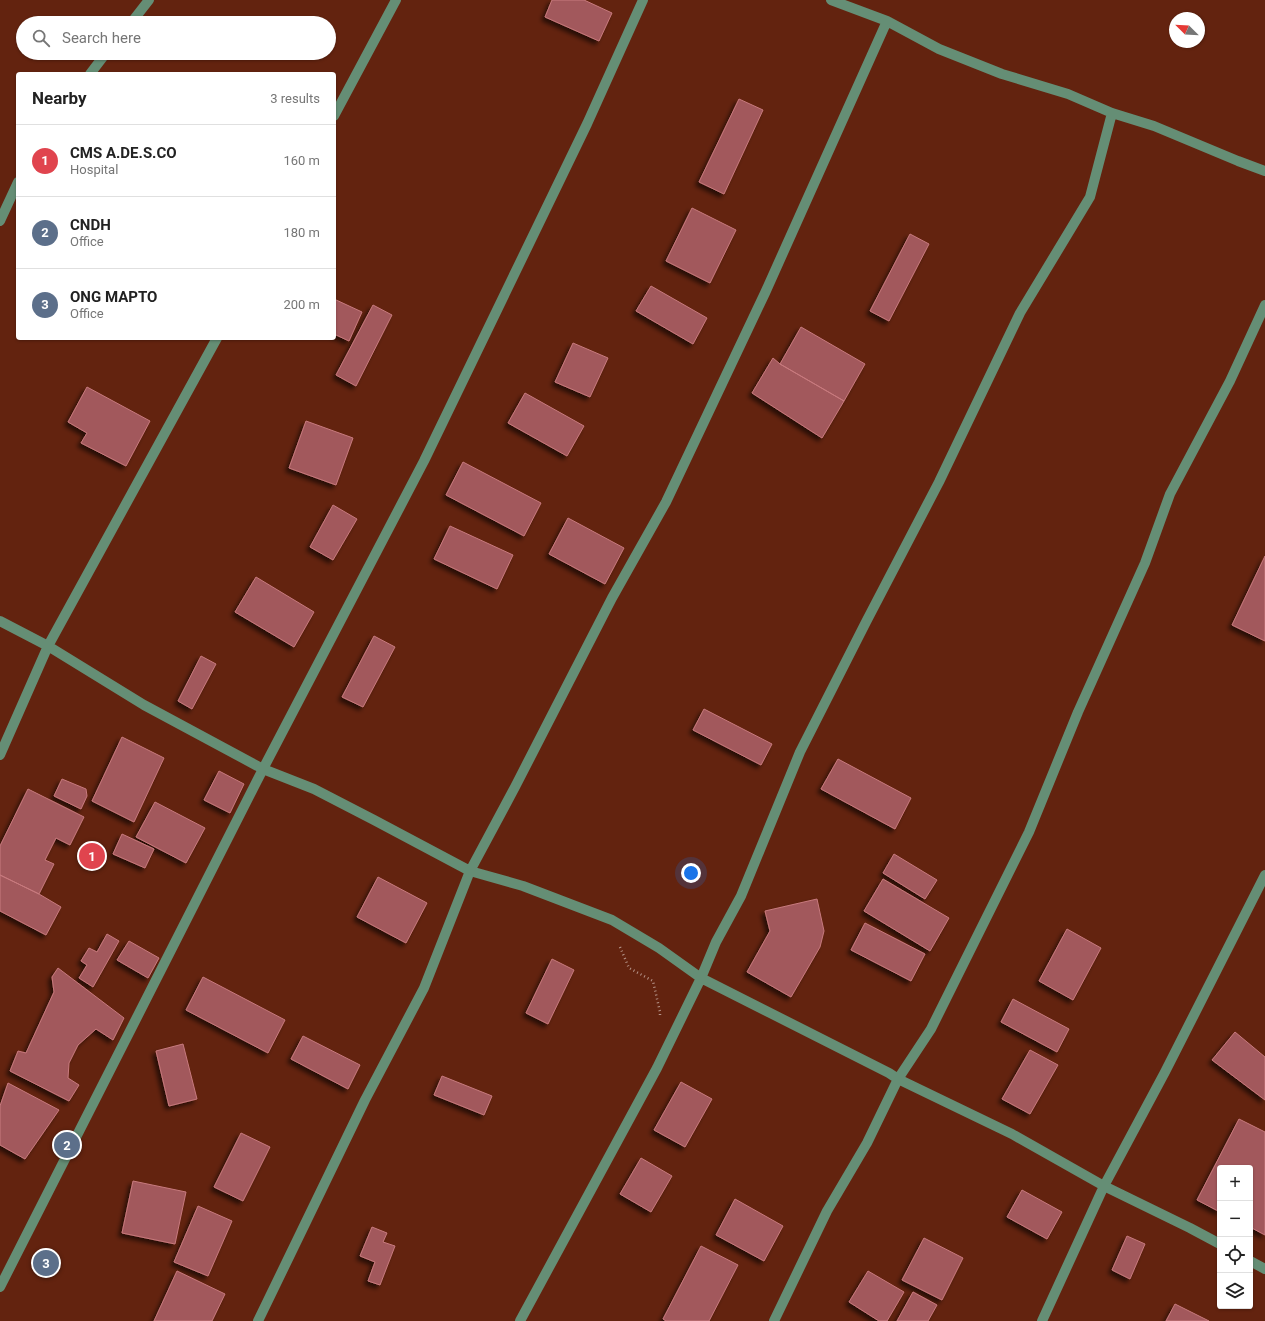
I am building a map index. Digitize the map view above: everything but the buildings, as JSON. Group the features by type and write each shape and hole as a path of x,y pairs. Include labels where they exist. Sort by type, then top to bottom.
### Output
{"street":[{"path":"136,16 149,0"},
{"path":"336,112 396,0"},
{"path":"0,1287 263,769 424,461 587,124 643,0"},
{"path":"831,0 887,21 939,49 1002,74 1068,94 1112,113 1154,126 1238,162 1265,171"},
{"path":"258,1321 365,1100 424,988 470,871 612,598 666,502 765,293 887,21"},
{"path":"92,72 101,60"},
{"path":"520,1321 658,1068 701,978 716,942 741,896 800,752 869,615 939,482 1020,313 1090,197 1112,113"},
{"path":"0,221 16,186"},
{"path":"774,1321 827,1211 867,1143 898,1079 931,1029 1029,832 1078,712 1145,563 1170,494 1230,382 1265,306"},
{"path":"0,755 48,646 215,340"},
{"path":"0,621 48,646 144,705 263,769 314,789 470,871 523,886 612,920 659,948 701,978 889,1073 898,1079 1012,1134 1104,1186 1217,1242"},
{"path":"1042,1321 1104,1186 1165,1072 1265,875"},
{"path":"1253,1263 1265,1269"}],"path":[{"path":"612,920 614,935 630,968 653,981 660,1018"}],"place":[{"name":"CMS A.DE.S.CO","path":"92,856"},
{"name":"CNDH","path":"67,1145"},
{"name":"ONG MAPTO","path":"46,1263"}]}
